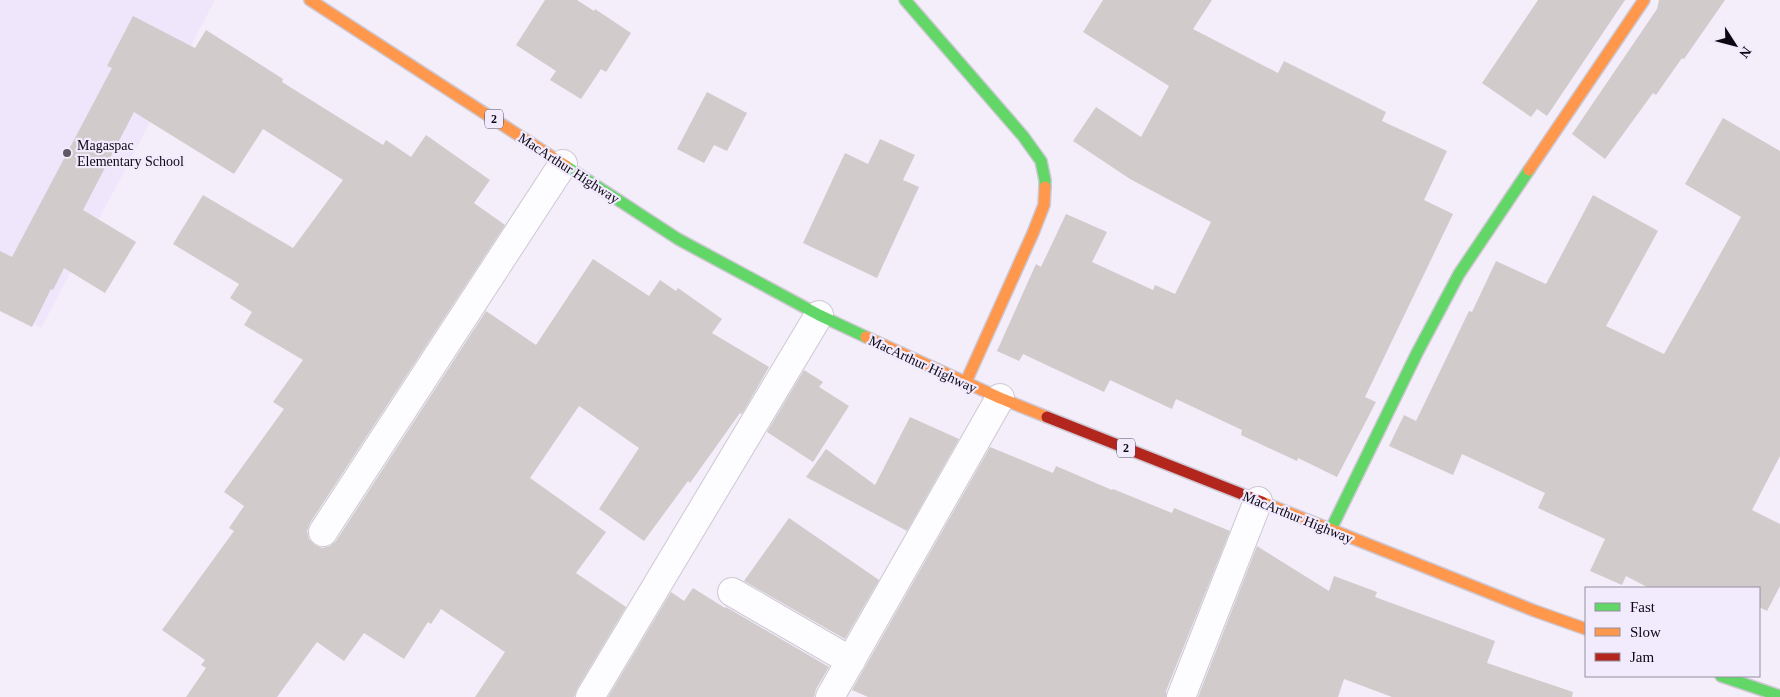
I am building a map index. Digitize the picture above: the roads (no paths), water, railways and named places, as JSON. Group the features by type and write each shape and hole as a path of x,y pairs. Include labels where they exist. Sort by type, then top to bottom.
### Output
{"main road":[{"name":"MacArthur Highway","path":"310,0 678,239 819,315 965,384 1535,611 1585,629"},
{"path":"905,0 1023,136 1041,161 1045,180 1044,204 1033,233 965,384"},
{"path":"1331,529 1417,353 1459,274 1644,0"},
{"path":"1725,677 1780,696"}],"street":[{"path":"323,532 563,164"},
{"path":"590,697 819,315"},
{"path":"830,697 1000,398"},
{"path":"1182,697 1258,501"},
{"path":"732,592 851,661"}],"place":[{"name":"Magaspac Elementary School","path":"67,153"}]}
